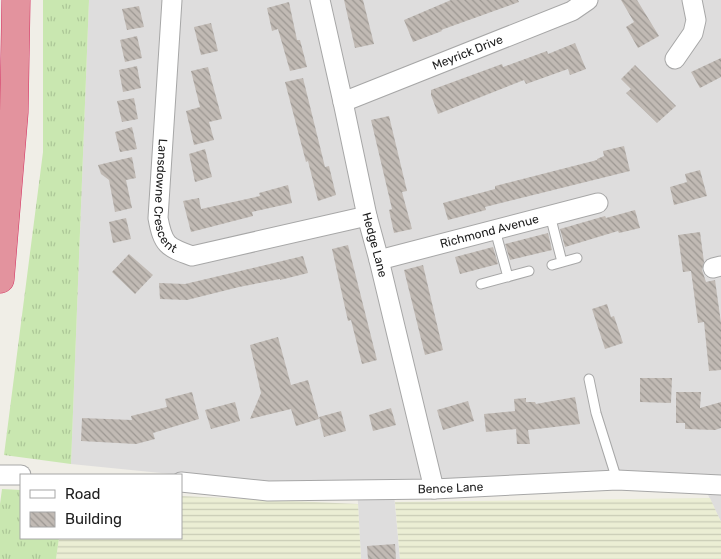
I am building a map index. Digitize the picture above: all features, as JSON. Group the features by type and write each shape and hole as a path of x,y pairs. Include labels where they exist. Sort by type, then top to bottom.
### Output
{"highway":[{"path":"0,279 14,112 16,0"}],"street":[{"name":"Lansdowne Crescent","path":"172,0 158,218 161,236 172,249 192,256 367,216"},
{"name":"Hedge Lane","path":"320,0 344,102 367,216 434,489"},
{"name":"Meyrick Drive","path":"344,102 572,11 588,0"},
{"path":"676,59 693,33 696,20 692,0"},
{"name":"Richmond Avenue","path":"379,260 598,203"},
{"path":"0,476 20,476"},
{"name":"Bence Lane","path":"182,482 268,491 434,489 617,480 721,485"}],"lane":[{"path":"550,215 562,262"},
{"path":"495,230 508,277"},
{"path":"552,265 577,258"},
{"path":"480,284 529,271"},
{"path":"589,379 596,413 617,480"}],"shaded area":[{"path":"89,0 721,0 721,522 699,476 393,483 400,559 361,559 357,485 271,484 71,464"}],"green space":[{"path":"43,0 89,0 71,464 4,455 43,152"},
{"path":"2,489 20,490 20,539 59,539 56,559 0,559 0,504"},
{"path":"182,496 358,504 361,559 56,559 59,539 182,539"},
{"path":"710,498 721,522 721,559 400,559 395,502"}],"building":[{"path":"344,0 363,0 374,44 355,48"},
{"path":"451,0 518,0 519,2 413,42 404,20"},
{"path":"621,0 637,0 659,36 638,48 626,27 634,22"},
{"path":"289,2 297,40 300,40 307,67 290,71 278,29 272,31 267,8"},
{"path":"139,6 144,27 127,30 122,9"},
{"path":"211,23 218,51 201,55 194,27"},
{"path":"137,36 142,58 125,62 120,40"},
{"path":"575,43 586,69 570,75 568,69 526,84 524,80 438,114 431,90 502,64 503,67 547,51 548,54"},
{"path":"721,58 721,77 700,88 691,72"},
{"path":"635,65 676,106 657,123 626,93 631,89 621,79"},
{"path":"137,66 141,88 123,92 119,70"},
{"path":"208,67 222,119 209,122 214,140 194,145 186,111 200,107 191,71"},
{"path":"303,78 325,167 329,166 336,195 318,201 285,82"},
{"path":"134,98 138,119 122,122 117,101"},
{"path":"389,116 407,191 402,192 412,229 394,233 389,210 392,209 371,120"},
{"path":"132,127 137,149 120,152 115,132"},
{"path":"624,146 630,171 485,207 486,210 448,220 443,203 495,189 495,186 597,160 604,156 603,151"},
{"path":"205,149 212,177 195,182 189,154"},
{"path":"132,157 136,178 126,180 132,208 115,212 109,180 101,174 98,165"},
{"path":"700,170 707,196 674,205 670,187 687,182 685,174"},
{"path":"288,185 292,203 252,212 253,216 191,232 183,201 199,198 201,209 260,196 259,193"},
{"path":"635,210 640,228 619,233 618,231 565,247 560,229 605,216 606,218"},
{"path":"126,218 131,239 113,243 109,222"},
{"path":"700,232 704,262 702,270 706,282 715,280 721,323 721,370 709,371 704,322 698,323 691,271 683,272 678,235"},
{"path":"548,233 552,250 510,260 505,244"},
{"path":"348,245 377,360 362,364 351,320 348,321 332,249"},
{"path":"493,247 498,264 460,274 455,257"},
{"path":"129,254 153,275 135,294 112,272"},
{"path":"303,256 308,273 187,300 160,299 159,283 185,284"},
{"path":"423,265 443,350 425,355 404,270"},
{"path":"607,304 611,317 614,316 623,343 605,349 592,309"},
{"path":"278,337 291,385 308,380 319,419 296,426 291,409 250,419 261,393 250,345"},
{"path":"640,378 672,378 671,403 640,402"},
{"path":"192,392 199,419 153,433 155,439 136,444 81,441 82,418 132,420 131,416 167,407 165,399"},
{"path":"676,392 701,392 700,408 721,402 721,428 715,430 685,429 685,423 676,423"},
{"path":"575,397 580,424 528,430 530,444 517,444 516,429 486,432 484,414 515,411 514,399 526,398 526,402 535,402 536,404"},
{"path":"468,401 474,421 443,430 437,410"},
{"path":"235,402 240,421 211,429 205,410"},
{"path":"391,408 396,425 373,431 369,415"},
{"path":"341,411 346,431 324,437 319,417"},
{"path":"395,544 396,559 368,559 367,546"}]}
